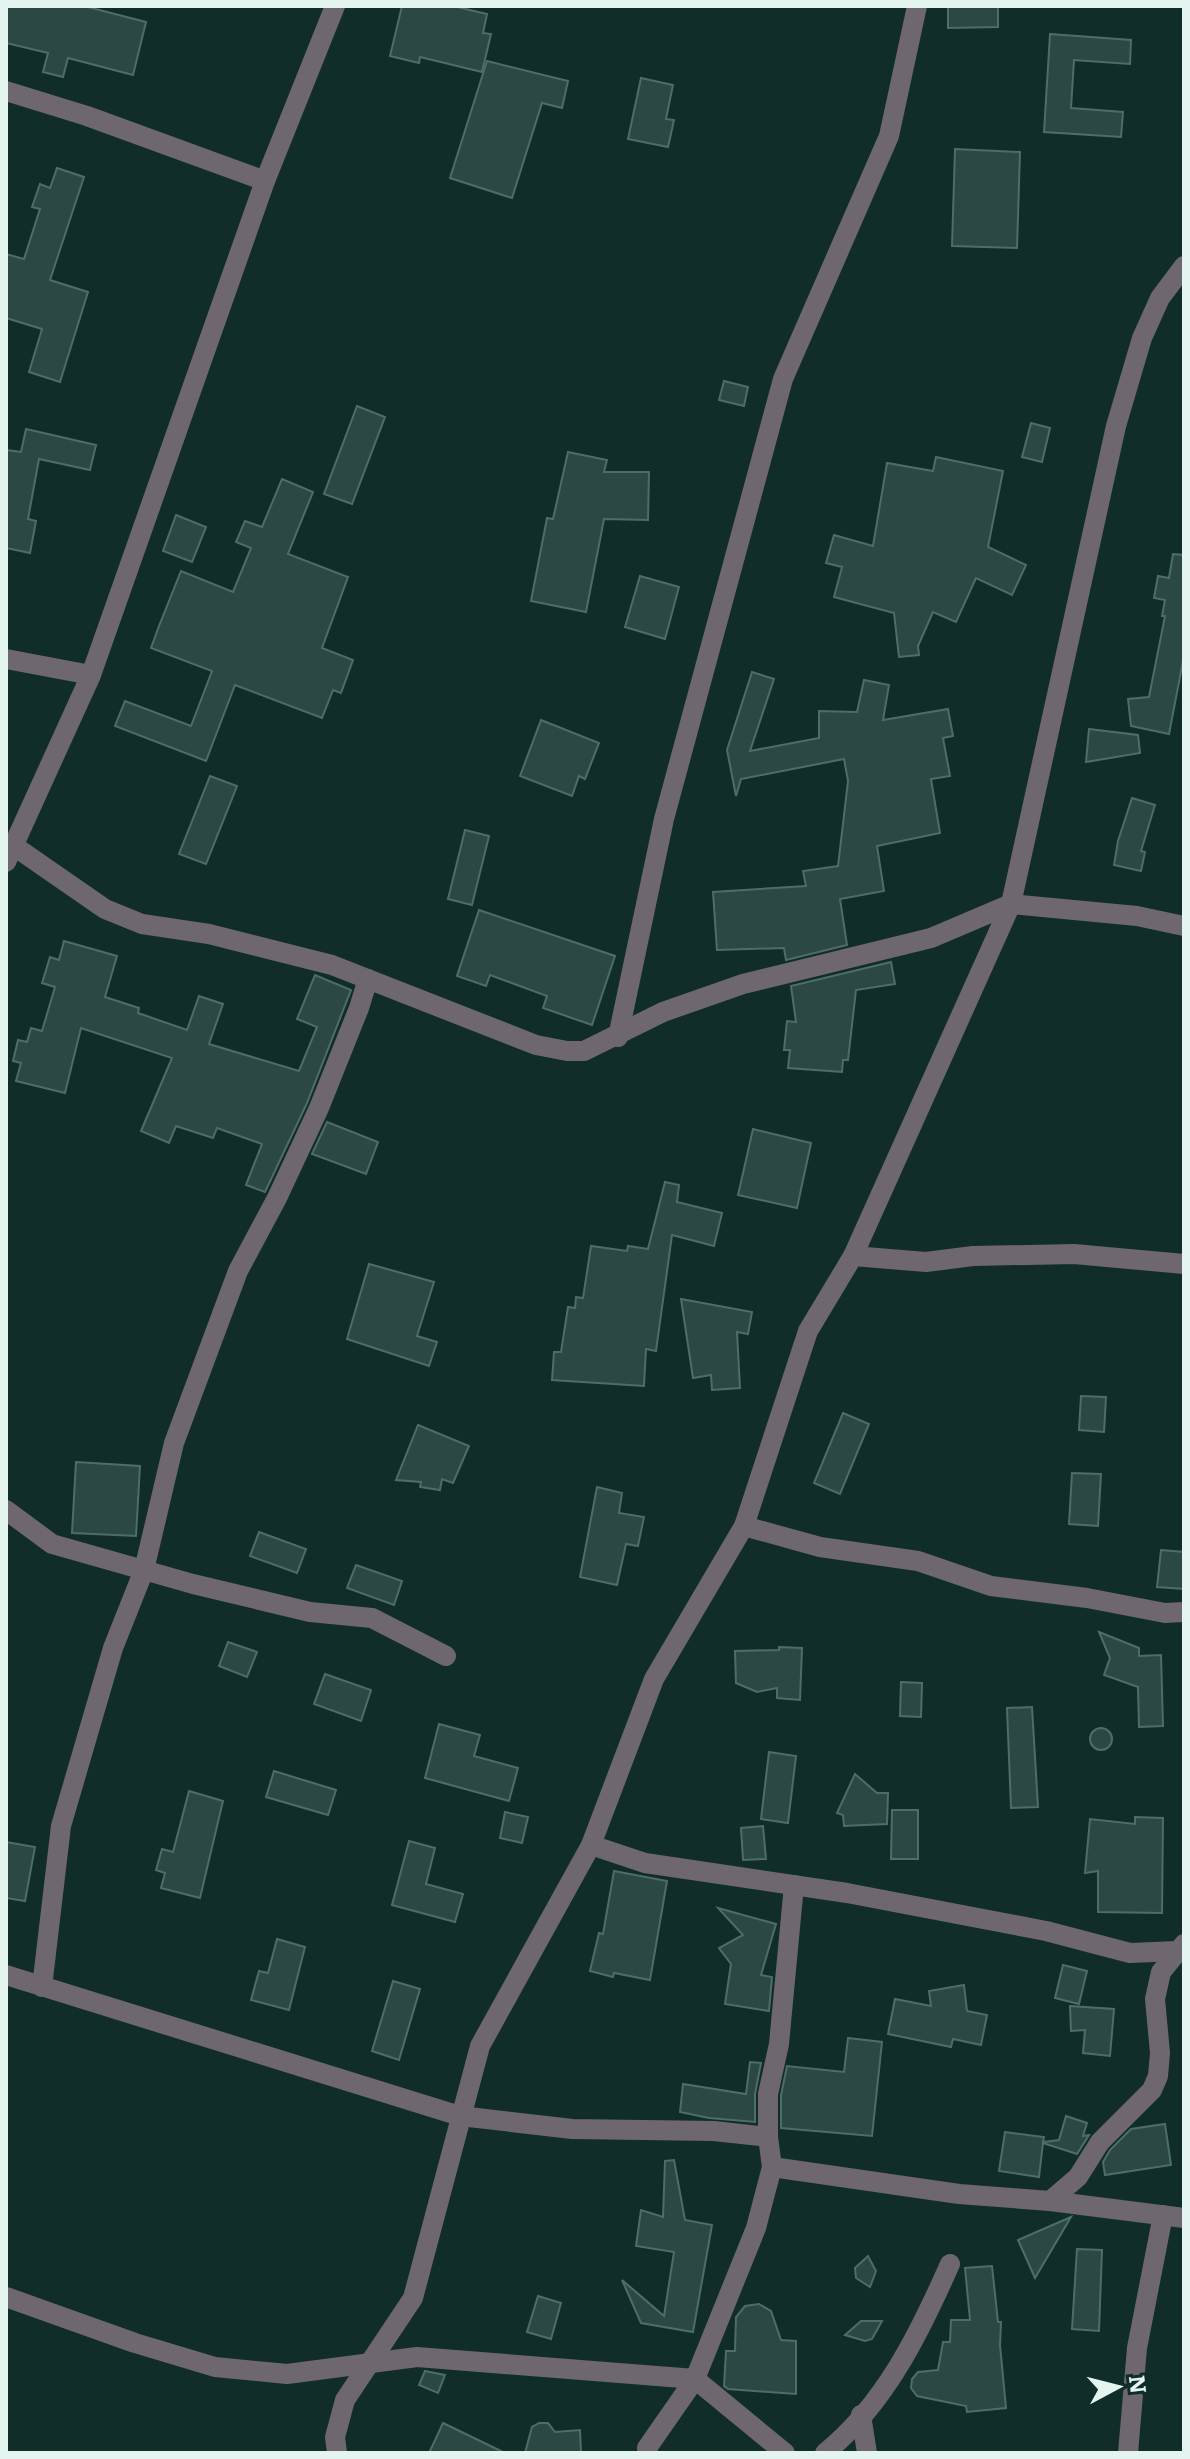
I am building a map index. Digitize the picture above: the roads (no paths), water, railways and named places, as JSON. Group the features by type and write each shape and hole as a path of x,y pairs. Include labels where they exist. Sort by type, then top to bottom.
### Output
{"street":[{"path":"335,6 265,181 91,675 10,854 105,909 142,924 209,934 332,965 536,1045 567,1051 584,1051 618,1037 663,1012 743,984 931,938 1011,904 1137,916 1184,926"},
{"path":"618,1037 664,819 783,379 889,136 917,6"},
{"path":"6,91 87,116 265,181"},
{"path":"337,2453 335,2437 345,2400 413,2298 480,2046 591,1845 654,1679 744,1526 808,1331 853,1256 1011,904 1116,426 1142,338 1160,298 1184,266"},
{"path":"6,659 91,675"},
{"path":"42,1987 61,1826 113,1648 144,1570 174,1443 233,1286 319,1108 368,979"},
{"path":"853,1256 926,1262 973,1256 1074,1254 1184,1264"},
{"path":"6,1510 52,1544 310,1612 372,1618 446,1656"},
{"path":"744,1526 820,1547 918,1561 991,1586 1087,1598 1165,1613 1184,1612"},
{"path":"591,1845 645,1863 847,1893 1046,1931 1130,1953 1180,1947"},
{"path":"648,2453 647,2448 695,2379 756,2228 772,2167 768,2094 779,2044 794,1885"},
{"path":"1050,2201 1078,2177 1100,2142 1152,2090 1158,2076 1160,2053 1155,1999 1161,1972 1180,1947"},
{"path":"6,1975 460,2116 572,2129 714,2131 768,2137"},
{"path":"772,2167 959,2194 1050,2201 1184,2218"},
{"path":"1128,2453 1137,2348 1163,2215"},
{"path":"825,2453 882,2393 921,2331 950,2264"},
{"path":"6,2297 135,2343 215,2367 287,2374 417,2357 695,2379 785,2453"},
{"path":"861,2415 867,2453"}]}
